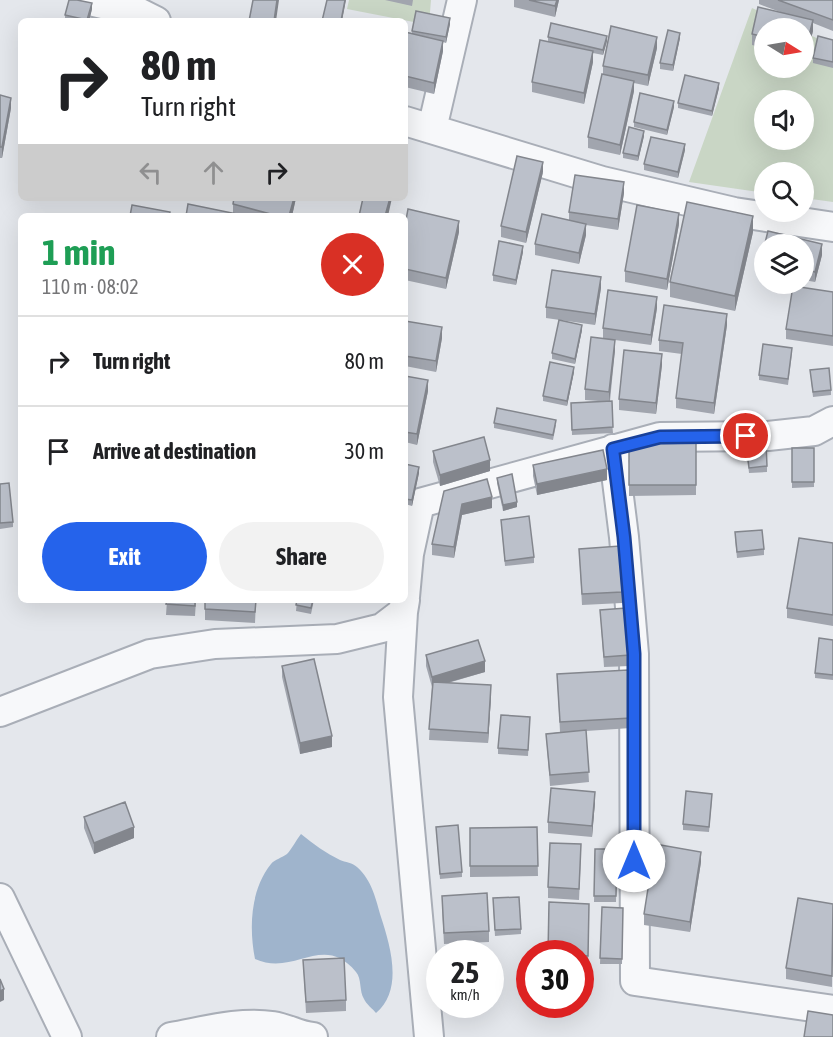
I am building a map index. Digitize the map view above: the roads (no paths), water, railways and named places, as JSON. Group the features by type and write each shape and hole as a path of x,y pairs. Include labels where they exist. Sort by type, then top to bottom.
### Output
{"street":[{"path":"86,0 140,13 150,18"},
{"path":"462,0 418,125 602,181 734,212 833,227"},
{"path":"408,564 420,503 660,437 768,436 814,431 833,421"},
{"path":"613,449 624,537 634,654 634,981 833,1010"},
{"path":"0,712 150,654 215,644 337,639 382,628 404,603"},
{"path":"404,603 398,697 429,1037"},
{"path":"0,898 67,1037"},
{"path":"171,1037 240,1024 275,1026 303,1036 313,1037"}],"water":[{"path":"301,834 340,860 355,866 362,872 373,890 388,941 392,967 390,992 385,1003 376,1013 362,996 358,975 344,961 332,956 320,955 283,963 269,963 255,959 252,923 259,886 271,864 287,854"}]}
